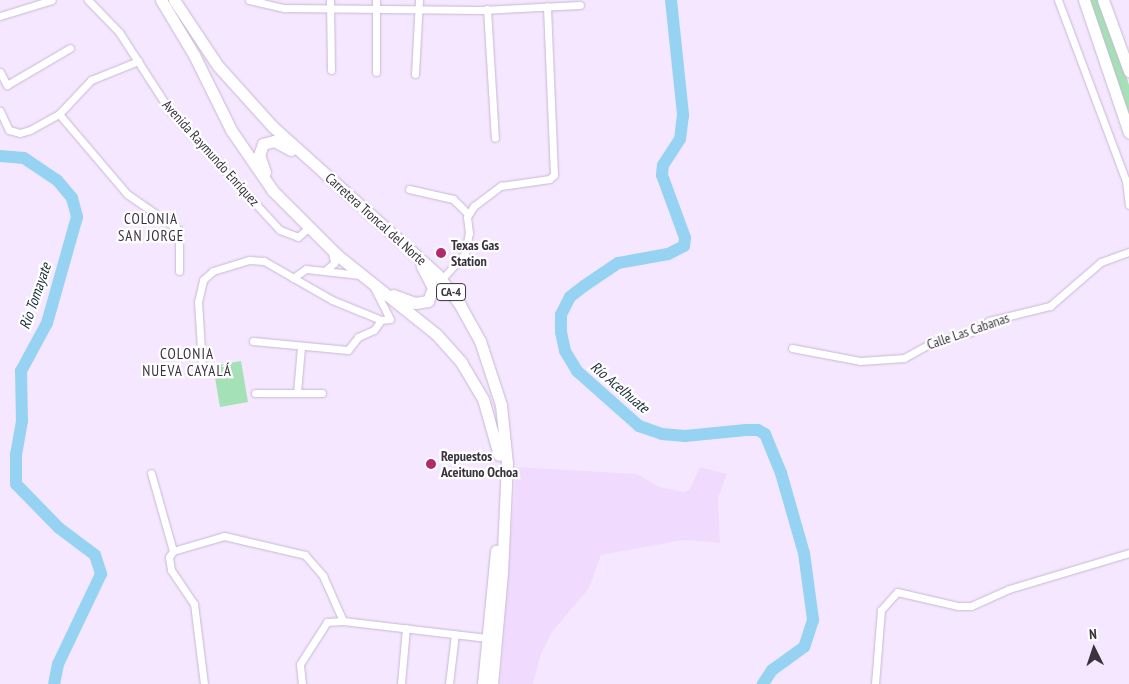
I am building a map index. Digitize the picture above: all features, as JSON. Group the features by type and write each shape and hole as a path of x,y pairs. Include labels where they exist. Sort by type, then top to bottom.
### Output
{"main road":[{"path":"162,0 194,55 230,130 273,191 332,250 436,334 455,353 478,388 496,435 501,474 484,684"},
{"name":"Carretera Troncal del Norte","path":"174,0 191,29 235,86 318,167 413,251 441,280 460,305 480,341 501,405 507,484 492,684"},
{"path":"1103,0 1129,71"},
{"path":"1084,1 1129,133"},
{"path":"273,191 259,158 260,147 266,142 279,142 318,167"},
{"path":"376,287 414,303 430,298 432,283 413,251"}],"street":[{"path":"0,16 52,0"},
{"name":"Avenida Raymundo Enríquez","path":"88,0 119,32 170,111 280,230 298,237 308,228"},
{"path":"249,0 285,8 330,4 376,4 418,9 487,10 515,4 547,6 560,3 580,5"},
{"path":"415,74 419,0"},
{"path":"1058,0 1126,180 1129,205"},
{"path":"330,4 331,70"},
{"path":"376,4 376,72"},
{"path":"468,214 501,186 549,179 554,175 547,6"},
{"path":"487,10 495,138"},
{"path":"0,72 7,85 70,48"},
{"path":"0,111 4,124 15,133 30,130 59,114 91,80 138,60"},
{"path":"59,114 127,194 179,230 179,271"},
{"path":"409,188 453,200 468,214 469,242 465,253 441,280"},
{"path":"326,270 334,263 332,250"},
{"name":"Calle Las Cabanas","path":"792,348 860,361 904,358 937,340 971,332 990,321 1050,306 1101,262 1129,252"},
{"path":"202,365 198,302 200,289 207,275 256,260 332,300 382,320 390,320 376,287"},
{"path":"293,278 306,269 361,275"},
{"path":"253,341 348,350 358,337 374,330 382,320"},
{"path":"297,393 301,347"},
{"path":"255,393 322,393"},
{"path":"151,473 173,551"},
{"path":"204,684 194,604 171,570 169,557 173,551 224,536 305,555 323,576 342,621"},
{"path":"875,684 881,610 897,592 958,606 971,606 1017,587 1129,553"},
{"path":"302,684 300,664 327,622 342,621 487,638"},
{"path":"401,684 406,628"},
{"path":"449,684 455,634"}],"shaded area":[{"path":"516,467 637,474 659,487 684,492 690,489 700,467 727,474 718,498 720,543 683,540 601,555 589,588 552,632 541,654 533,684 500,684"}],"green space":[{"path":"1089,0 1099,0 1119,55 1129,85 1129,118"},
{"path":"241,361 248,402 220,407 213,366"}],"waterway":[{"name":"Río Acelhuate","path":"671,0 683,115 680,139 663,165 662,175 685,238 684,246 668,254 618,263 584,286 570,297 561,315 561,332 565,351 577,371 639,426 662,434 685,436 746,430 758,430 765,434 781,473 804,553 813,620 804,647 772,670 763,684"},
{"name":"Río Tomayate","path":"0,156 24,158 57,180 72,198 77,217 47,323 21,371 22,421 16,454 16,484 59,528 95,555 101,574 58,664 54,684"}],"place":[{"name":"Texas Gas Station","path":"441,253"},
{"name":"Repuestos Aceituno Ochoa","path":"431,464"}],"district":[{"name":"COLONIA SAN JORGE","path":"151,226"},
{"name":"COLONIA NUEVA CAYALÁ","path":"187,362"}]}
